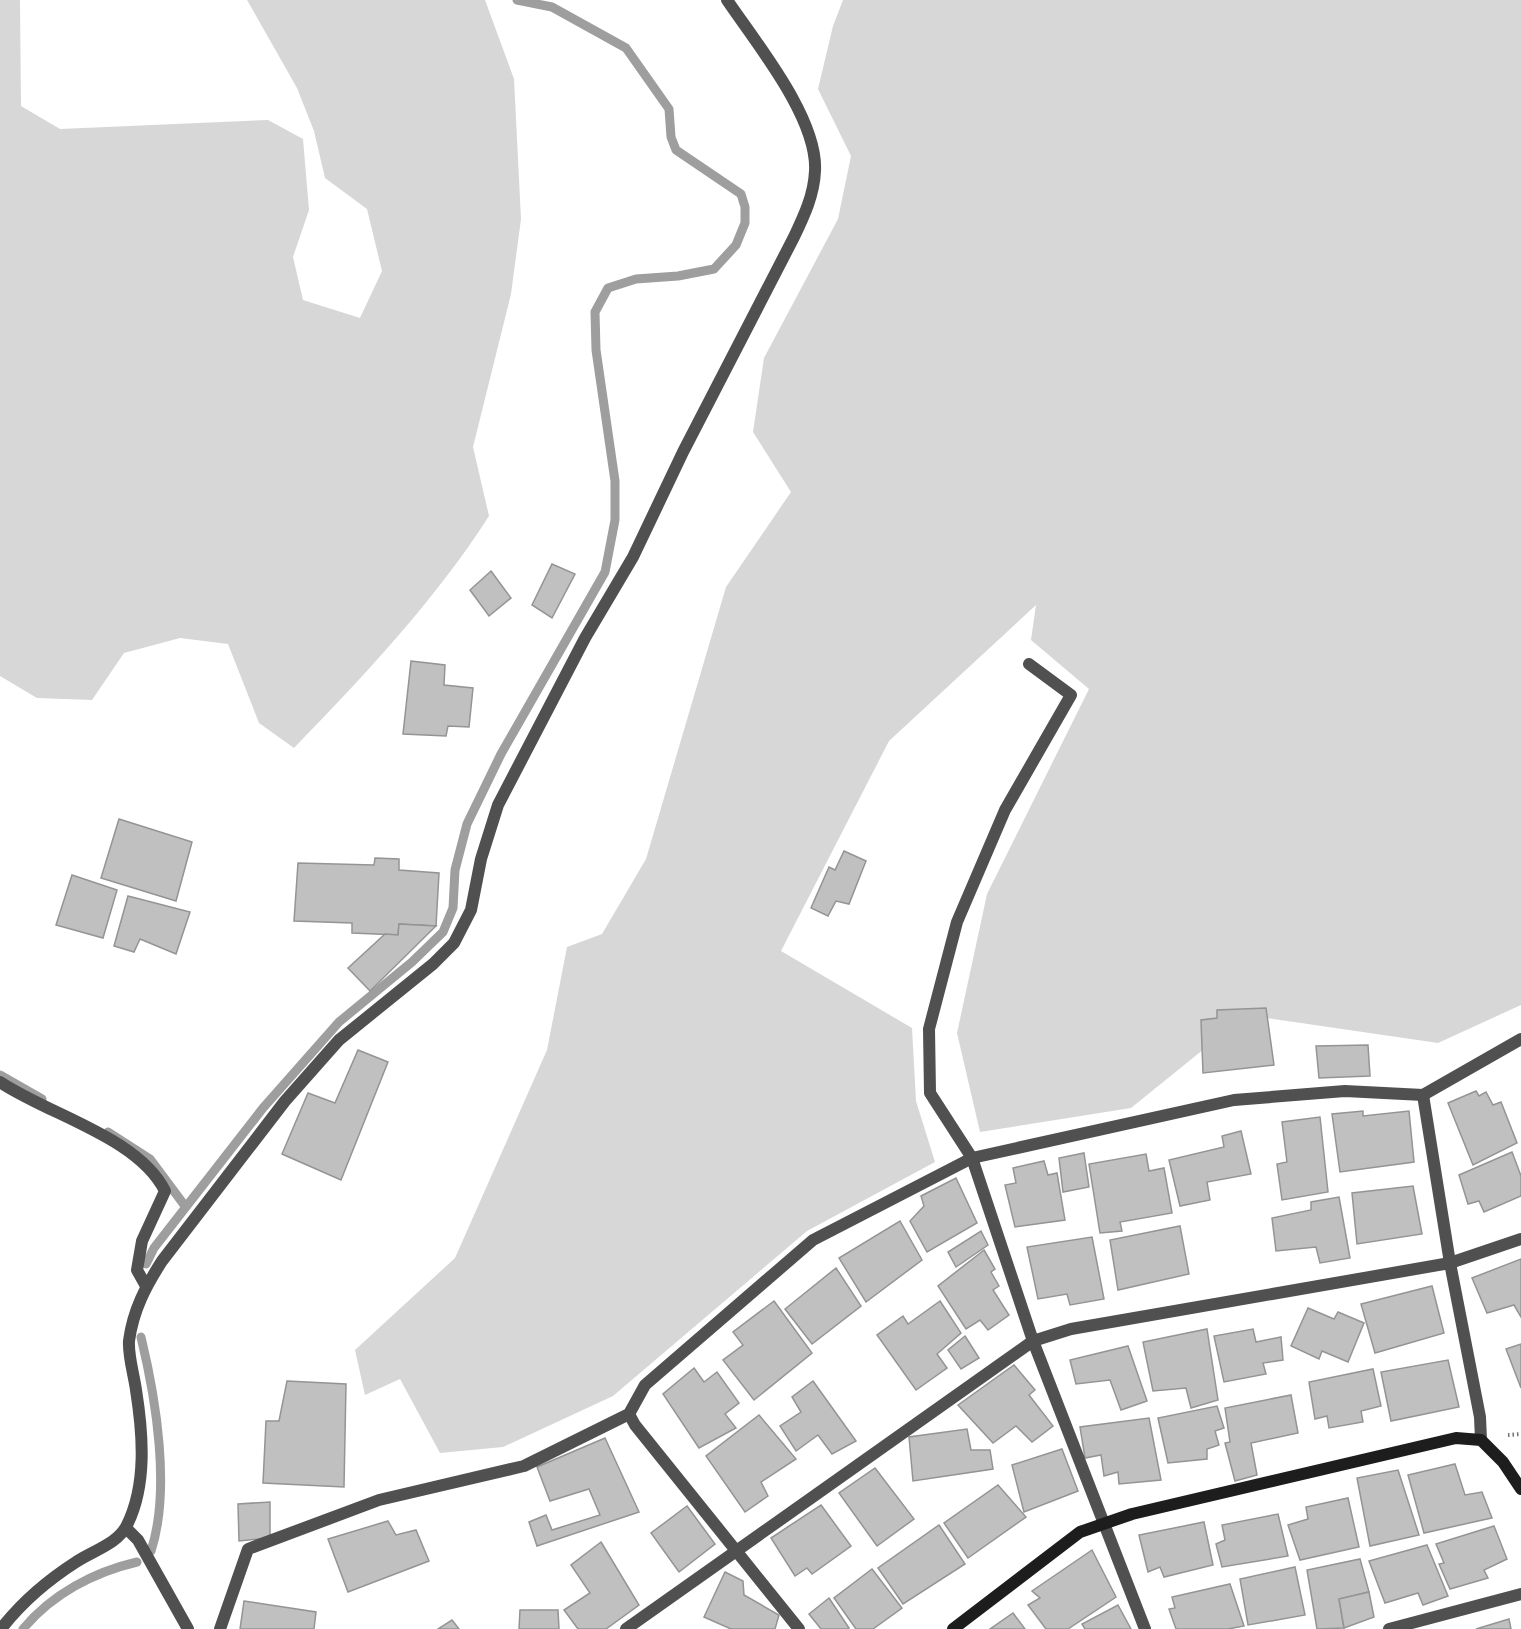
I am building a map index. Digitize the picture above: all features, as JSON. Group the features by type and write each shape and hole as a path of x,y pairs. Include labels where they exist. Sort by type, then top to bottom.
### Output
{"street":[{"path":"1,1629 27,1600 76,1562 109,1544 126,1528 136,1503 142,1458 138,1399 129,1344 134,1314 146,1286 162,1261 285,1101 339,1040 433,964 454,943 471,910 481,859 498,805 585,638 633,557 683,452 810,203 816,170 809,138 792,96 727,0"},
{"path":"1029,664 1071,695 1005,810 957,922 929,1029 930,1093 972,1158 1033,1341 1144,1629"},
{"path":"220,1629 248,1549 378,1500 524,1466 629,1414 645,1385 813,1240 972,1158 1234,1100 1345,1091 1423,1095 1521,1039"},
{"path":"0,1082 41,1106 108,1139 157,1175 165,1191 142,1241 136,1270 146,1286"},
{"path":"1423,1095 1450,1263 1480,1417 1481,1440"},
{"path":"626,1629 737,1548 1033,1341 1071,1329 1450,1263 1521,1239"},
{"path":"629,1414 635,1425 737,1548 799,1629"},
{"path":"953,1629 1080,1532 1143,1512 1456,1438 1481,1440 1503,1462 1521,1489"},
{"path":"126,1528 138,1540 188,1629"},
{"path":"1389,1629 1521,1594"}],"shaded area":[{"path":"0,0 20,0 21,106 60,129 268,120 303,139 309,210 293,257 303,300 360,318 382,271 367,209 325,178 314,131 297,88 247,0 485,0 514,79 521,219 511,294 473,447 489,516 446,577 398,636 294,748 259,723 228,644 180,638 124,653 92,700 37,698 0,676"},
{"path":"843,0 1521,0 1521,1005 1438,1043 1246,1015 1131,1108 980,1132 957,1033 987,894 1089,689 1031,640 1036,605 889,741 781,951 912,1028 916,1101 935,1162 807,1231 613,1396 503,1447 440,1453 400,1379 365,1395 355,1350 455,1258 547,1050 567,947 602,934 646,859 726,587 791,492 753,432 764,358 838,219 851,156 818,89 833,26"}],"building":[{"path":"552,564 575,574 552,618 532,605"},
{"path":"491,571 511,598 489,616 470,590"},
{"path":"411,661 445,665 444,685 473,688 469,727 448,726 446,736 403,734"},
{"path":"119,819 192,842 176,901 101,878"},
{"path":"844,851 866,861 849,904 836,901 828,916 811,908 829,867 835,870"},
{"path":"375,858 399,859 399,870 439,873 436,926 399,924 398,935 352,933 352,923 294,921 298,863 374,865"},
{"path":"72,875 117,890 103,938 56,925"},
{"path":"128,896 190,912 176,954 140,939 134,952 114,946"},
{"path":"399,924 436,926 370,991 348,968 385,934 398,935"},
{"path":"1266,1008 1274,1065 1203,1073 1201,1020 1217,1018 1217,1010"},
{"path":"1368,1045 1370,1076 1319,1078 1316,1046"},
{"path":"358,1050 388,1062 341,1180 282,1154 308,1093 335,1103"},
{"path":"1476,1091 1479,1096 1486,1092 1493,1105 1501,1102 1517,1143 1473,1165 1448,1103"},
{"path":"1363,1111 1363,1116 1409,1111 1414,1162 1340,1172 1332,1114"},
{"path":"1320,1117 1328,1192 1282,1200 1277,1164 1287,1162 1282,1122"},
{"path":"1241,1131 1251,1174 1207,1182 1210,1200 1180,1206 1169,1160 1224,1147 1222,1136"},
{"path":"1512,1152 1521,1176 1521,1196 1484,1212 1479,1201 1468,1204 1459,1175"},
{"path":"1084,1153 1089,1187 1063,1192 1059,1158"},
{"path":"1146,1154 1149,1171 1164,1168 1172,1213 1120,1222 1122,1231 1100,1233 1089,1164"},
{"path":"1044,1161 1048,1175 1057,1173 1065,1220 1015,1227 1005,1185 1016,1183 1013,1168"},
{"path":"956,1178 977,1223 927,1252 910,1221 924,1206 921,1196"},
{"path":"1413,1186 1422,1234 1357,1244 1352,1193"},
{"path":"1339,1197 1350,1258 1320,1263 1316,1247 1276,1251 1272,1218 1311,1210 1311,1202"},
{"path":"900,1221 922,1260 866,1302 839,1258"},
{"path":"1180,1226 1189,1274 1118,1290 1110,1240"},
{"path":"981,1231 988,1245 956,1267 948,1252"},
{"path":"1092,1237 1104,1299 1070,1305 1067,1294 1038,1299 1027,1247"},
{"path":"984,1250 995,1269 991,1272 999,1286 993,1290 1009,1315 988,1330 980,1320 966,1329 938,1286"},
{"path":"1521,1259 1521,1317 1514,1305 1487,1313 1472,1278"},
{"path":"836,1268 861,1306 812,1344 785,1309"},
{"path":"1432,1286 1444,1333 1375,1353 1361,1304"},
{"path":"774,1301 812,1353 754,1400 723,1360 743,1345 733,1332"},
{"path":"940,1301 961,1333 937,1354 947,1368 916,1390 877,1335 903,1316 908,1324"},
{"path":"1308,1308 1334,1319 1338,1312 1364,1323 1348,1362 1322,1351 1319,1359 1291,1346"},
{"path":"1207,1329 1218,1400 1191,1408 1186,1388 1153,1391 1143,1342"},
{"path":"1253,1329 1256,1342 1281,1337 1283,1360 1263,1363 1266,1374 1224,1382 1214,1336"},
{"path":"965,1336 979,1358 961,1369 948,1350"},
{"path":"1521,1344 1521,1388 1506,1349"},
{"path":"1128,1346 1147,1401 1121,1410 1110,1380 1076,1384 1070,1360"},
{"path":"1448,1360 1459,1407 1391,1421 1381,1372"},
{"path":"1014,1365 1035,1390 1029,1395 1053,1426 1032,1442 1016,1426 993,1443 958,1405"},
{"path":"694,1368 704,1382 717,1372 739,1403 725,1414 736,1428 699,1448 663,1394"},
{"path":"1373,1369 1381,1406 1361,1411 1363,1422 1329,1428 1327,1416 1315,1419 1309,1382"},
{"path":"287,1381 346,1384 344,1487 263,1483 266,1421 279,1421"},
{"path":"813,1381 856,1441 832,1454 818,1435 796,1451 780,1426 801,1412 792,1397"},
{"path":"1291,1395 1298,1433 1251,1443 1257,1475 1235,1481 1225,1443 1230,1442 1225,1408"},
{"path":"1217,1406 1224,1428 1215,1431 1219,1445 1207,1449 1207,1459 1168,1463 1158,1418"},
{"path":"759,1415 796,1459 761,1482 768,1496 745,1512 706,1456"},
{"path":"1149,1418 1161,1480 1119,1484 1118,1472 1104,1476 1101,1455 1085,1458 1080,1427"},
{"path":"967,1429 971,1450 990,1450 993,1469 913,1481 909,1437"},
{"path":"605,1438 639,1512 537,1546 529,1522 546,1515 552,1530 600,1515 589,1489 550,1501 537,1467"},
{"path":"1062,1449 1078,1491 1024,1512 1012,1465"},
{"path":"1455,1464 1465,1495 1482,1492 1492,1518 1424,1533 1408,1475"},
{"path":"875,1468 914,1519 877,1546 839,1493"},
{"path":"1398,1470 1419,1535 1370,1546 1357,1478"},
{"path":"998,1485 1026,1517 968,1558 944,1523"},
{"path":"1348,1498 1359,1547 1300,1560 1288,1525 1308,1519 1306,1507"},
{"path":"270,1502 270,1538 239,1541 238,1504"},
{"path":"821,1505 851,1546 812,1574 807,1568 795,1576 771,1538"},
{"path":"687,1506 715,1544 679,1572 651,1533"},
{"path":"1278,1514 1288,1556 1222,1567 1216,1544 1225,1540 1222,1525"},
{"path":"388,1521 396,1535 416,1530 429,1561 348,1592 328,1539"},
{"path":"1204,1522 1213,1565 1164,1577 1160,1567 1148,1572 1139,1535"},
{"path":"939,1525 965,1564 903,1604 878,1568"},
{"path":"1494,1526 1507,1559 1484,1570 1488,1578 1450,1589 1439,1564 1444,1563 1436,1544"},
{"path":"601,1542 639,1605 606,1629 578,1629 564,1610 590,1593 571,1565"},
{"path":"1427,1545 1448,1596 1423,1605 1418,1593 1385,1603 1369,1561"},
{"path":"1092,1550 1116,1597 1068,1629 1046,1629 1028,1605 1040,1598 1032,1591"},
{"path":"1360,1559 1369,1592 1339,1599 1344,1628 1317,1629 1307,1570"},
{"path":"1295,1567 1305,1615 1248,1625 1240,1579"},
{"path":"872,1569 902,1608 873,1629 856,1629 834,1598"},
{"path":"725,1572 743,1581 744,1595 779,1615 775,1629 731,1629 704,1617"},
{"path":"1230,1584 1244,1626 1228,1629 1176,1629 1169,1609 1175,1608 1172,1597"},
{"path":"1369,1592 1374,1617 1344,1628 1339,1599"},
{"path":"829,1598 849,1628 821,1629 809,1614"},
{"path":"244,1601 316,1612 314,1629 240,1629"},
{"path":"1118,1605 1131,1629 1085,1629 1082,1624"},
{"path":"520,1610 558,1610 559,1629 519,1629"},
{"path":"1013,1613 1025,1629 990,1629"},
{"path":"1509,1619 1511,1629 1476,1629"},
{"path":"452,1620 459,1629 438,1629"}],"waterway":[{"path":"146,1264 154,1248 263,1108 339,1022 412,962 443,932 453,908 455,870 467,824 501,754 605,572 615,520 615,481 596,350 595,312 608,288 636,279 678,276 714,269 736,245 745,223 745,207 741,194 676,150 671,137 669,109 626,48 552,7 517,0"},
{"path":"0,1075 42,1099"},
{"path":"108,1132 150,1159 185,1206"},
{"path":"141,1337 152,1388 161,1473 157,1527 151,1551"},
{"path":"23,1629 47,1605 75,1586 105,1572 137,1562"}]}
